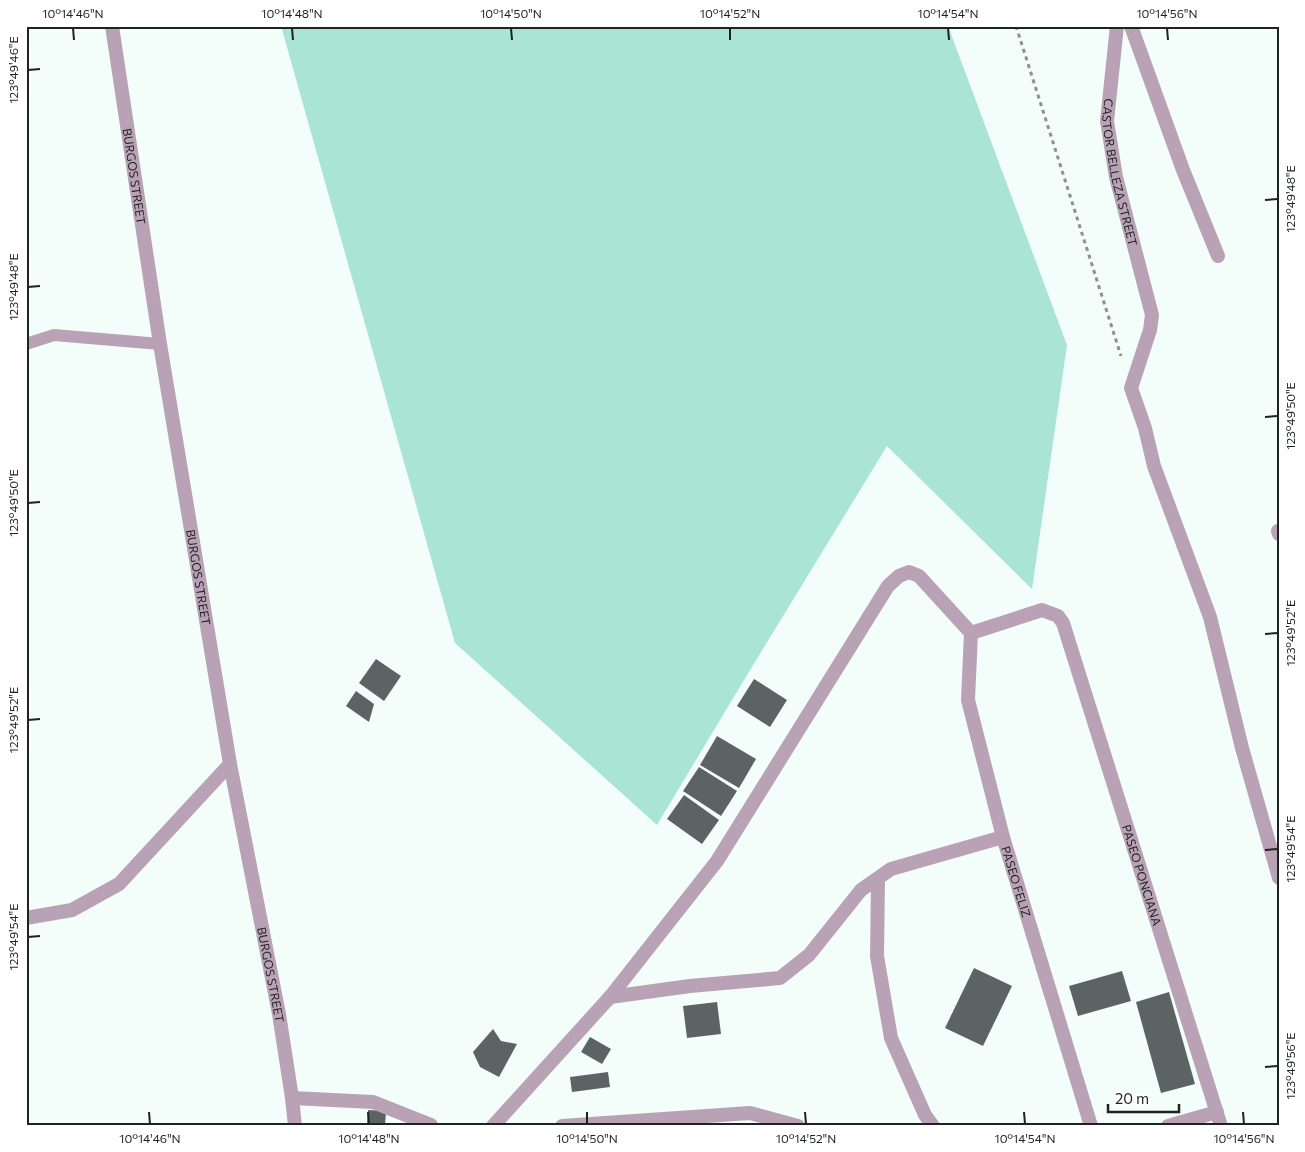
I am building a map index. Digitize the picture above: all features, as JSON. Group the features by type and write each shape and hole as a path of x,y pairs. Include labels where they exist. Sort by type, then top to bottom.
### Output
{"street":[{"name":"BURGOS STREET","path":"112,26 160,344 230,764 280,1014 292,1098 298,1125"},
{"name":"CASTOR BELLEZA STREET","path":"1116,26 1107,121 1116,177 1152,315 1150,330 1131,388"},
{"path":"1131,26 1183,170 1218,256"},
{"path":"1131,388 1145,428 1154,466 1210,617 1242,748 1279,878"},
{"path":"493,1126 610,997 717,861 888,586 899,576 909,572 919,576 970,633"},
{"name":"PASEO PONCIANA","path":"970,633 1042,610 1058,616 1063,623 1222,1126"},
{"name":"PASEO FELIZ","path":"970,633 968,700 1002,837 1091,1126"},
{"path":"26,918 72,910 119,884 230,764"},
{"path":"610,997 690,986 780,978 809,955 861,890 891,870 1002,837"},
{"path":"878,879 877,956 890,1038 926,1115 934,1126"},
{"path":"292,1098 373,1102 437,1126"},
{"path":"1168,1126 1217,1112"},
{"path":"562,1126 750,1114 798,1126"},
{"path":"427,1126 431,1125"}],"lane":[{"path":"26,344 54,336 160,344"}],"path":[{"path":"1016,26 1131,388"}],"green space":[{"path":"281,26 948,26 1067,345 1032,589 887,446 657,825 455,643"}],"building":[{"path":"376,659 401,676 384,701 359,683"},
{"path":"754,679 787,700 770,727 737,706"},
{"path":"356,691 374,704 369,722 346,706"},
{"path":"717,736 756,759 739,788 700,765"},
{"path":"699,767 737,791 721,816 683,791"},
{"path":"684,795 719,820 702,844 667,819"},
{"path":"974,968 1012,986 983,1046 945,1028"},
{"path":"1122,971 1131,1001 1078,1016 1069,986"},
{"path":"1169,992 1195,1084 1161,1093 1136,1002"},
{"path":"717,1002 721,1034 687,1038 683,1006"},
{"path":"493,1029 501,1041 517,1044 499,1077 480,1067 473,1052"},
{"path":"590,1037 611,1049 602,1064 581,1052"},
{"path":"608,1072 610,1087 572,1092 570,1077"},
{"path":"368,1110 386,1111 385,1126 367,1125"}]}
